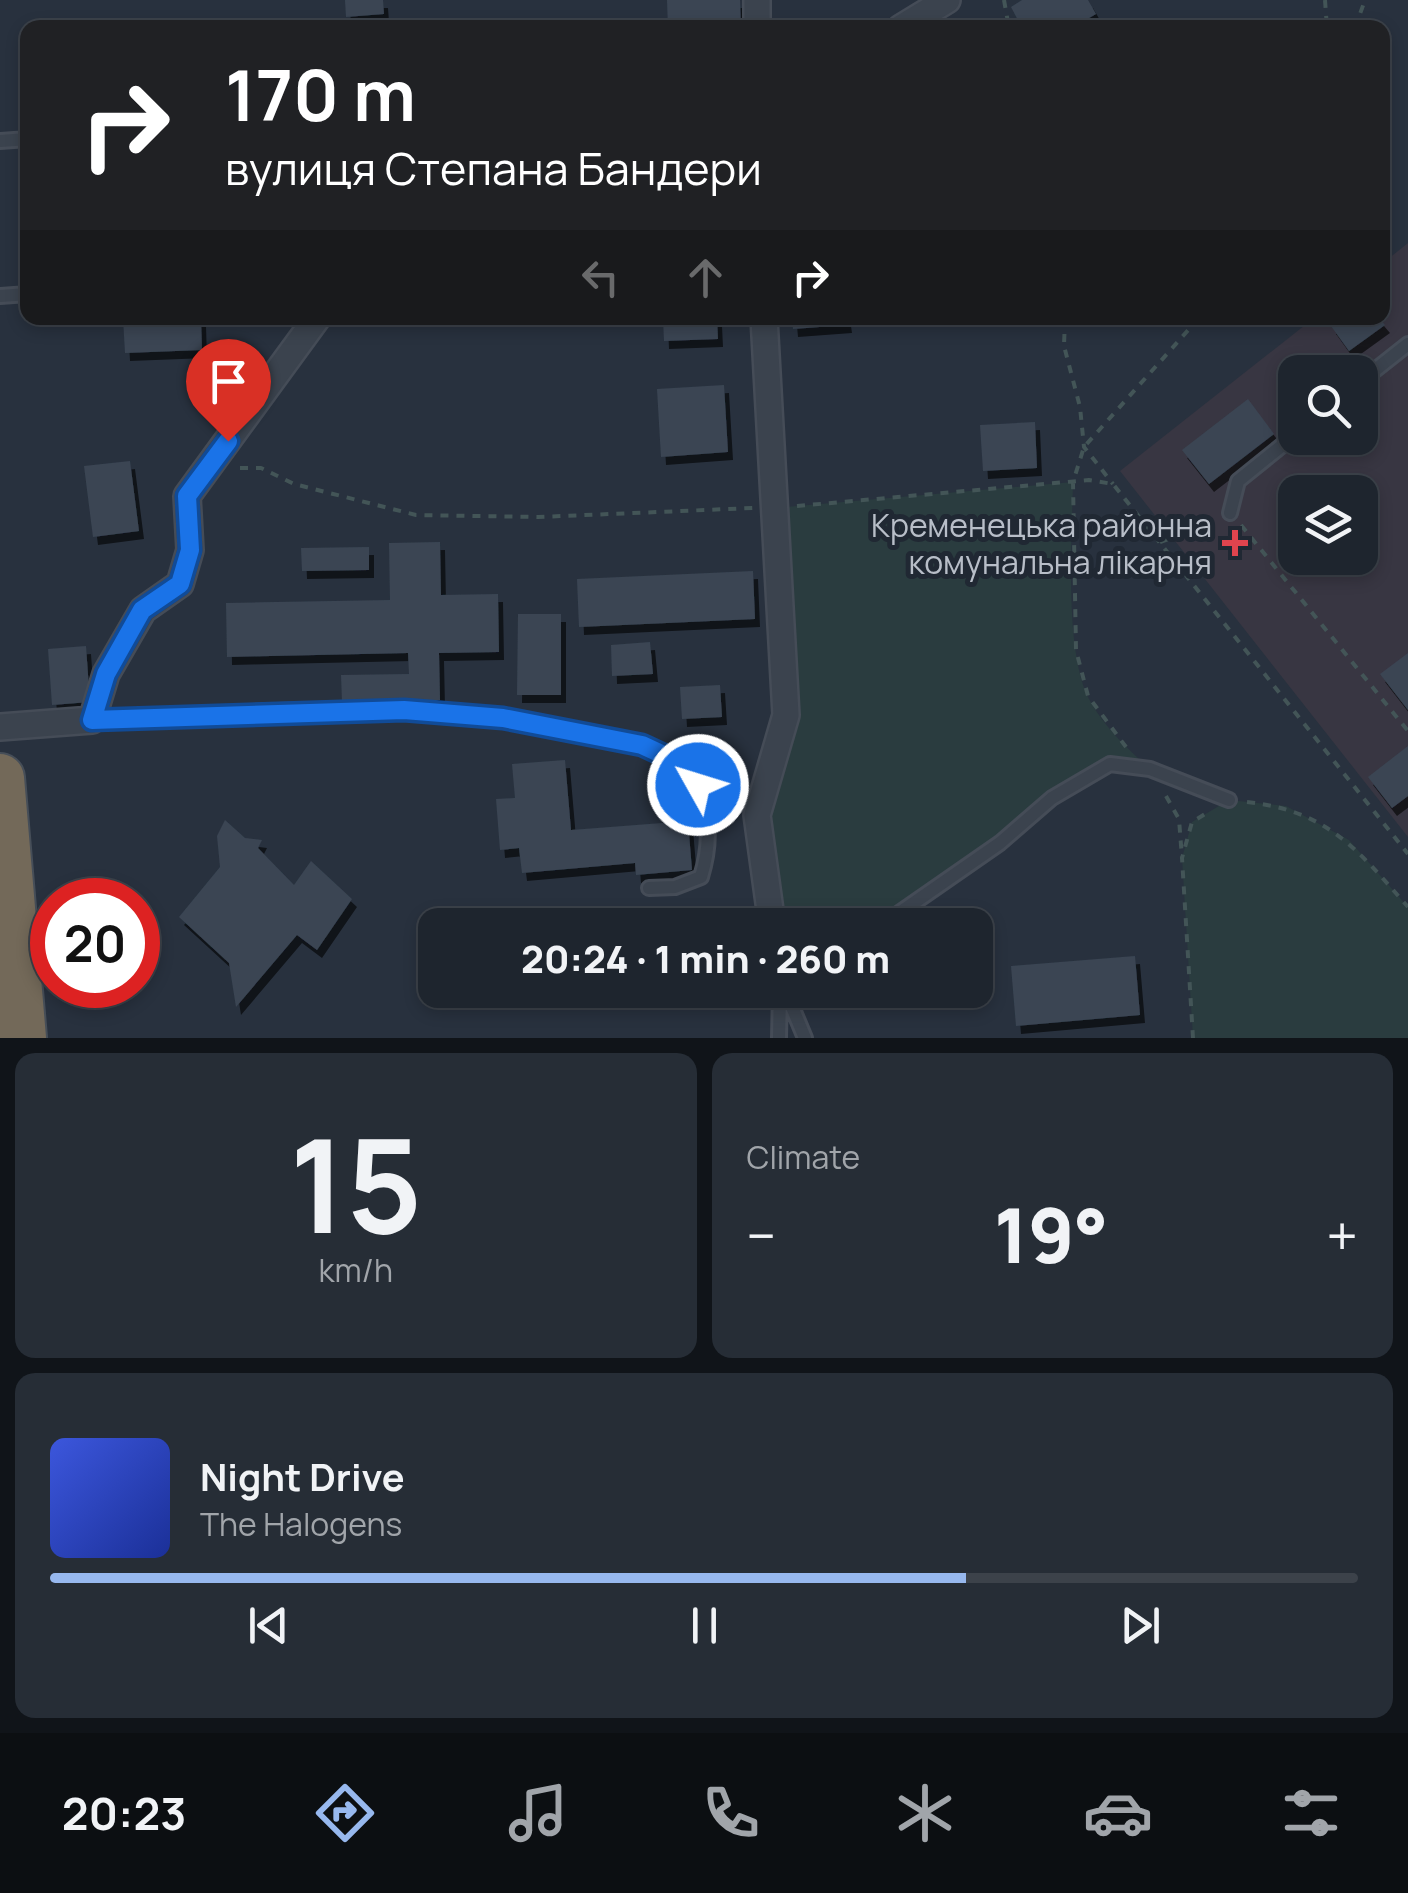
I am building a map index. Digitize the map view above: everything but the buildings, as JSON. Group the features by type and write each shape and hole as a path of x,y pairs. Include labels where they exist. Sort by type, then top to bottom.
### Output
{"highway":[{"path":"0,778 22,1038"}],"street":[{"path":"913,20 947,0"},
{"path":"0,727 92,720 106,674 142,610 180,584 190,550 187,496 312,325"},
{"path":"764,325 786,715 757,815 770,908"}],"lane":[{"path":"1378,368 1408,344"},
{"path":"1230,513 1238,480 1278,448"},
{"path":"92,720 404,710 520,720 642,745 672,759 698,785 707,828 708,857 702,877 675,887 649,888"},
{"path":"906,908 1000,843 1084,776 1110,764 1150,769 1229,800"},
{"path":"779,1038 781,1008"},
{"path":"791,1008 805,1038"}],"path":[{"path":"1066,325 1064,346 1084,447 1408,854"},
{"path":"1193,325 1084,447 1073,482 1076,650 1088,696 1112,734 1150,769 1179,819 1193,1038"},
{"path":"209,468 261,468 294,484 416,515 538,516 774,508 1073,482 1113,484"},
{"path":"1160,542 1207,528 1230,513 1408,731"},
{"path":"1182,858 1192,822 1229,800 1286,806 1348,840 1408,907"}],"shaded area":[{"name":"Кременецька районна комунальна лікарня","path":"1408,243 1408,837 1120,471 1305,325 1390,325 1390,257"},
{"path":"1073,482 1071,593 1081,678 1102,719 1150,769 1110,764 906,908 770,908 757,815 786,715 774,508"},
{"path":"1229,800 1286,806 1349,840 1408,907 1408,1038 1193,1038 1182,858 1192,822"}],"place":[{"name":"Кременецька районна комунальна лікарня","path":"1235,543"}],"route":[{"path":"228,441 187,496 190,550 180,584 142,610 106,674 92,720 404,710 503,718 573,728 642,745 672,759 698,785"}]}
